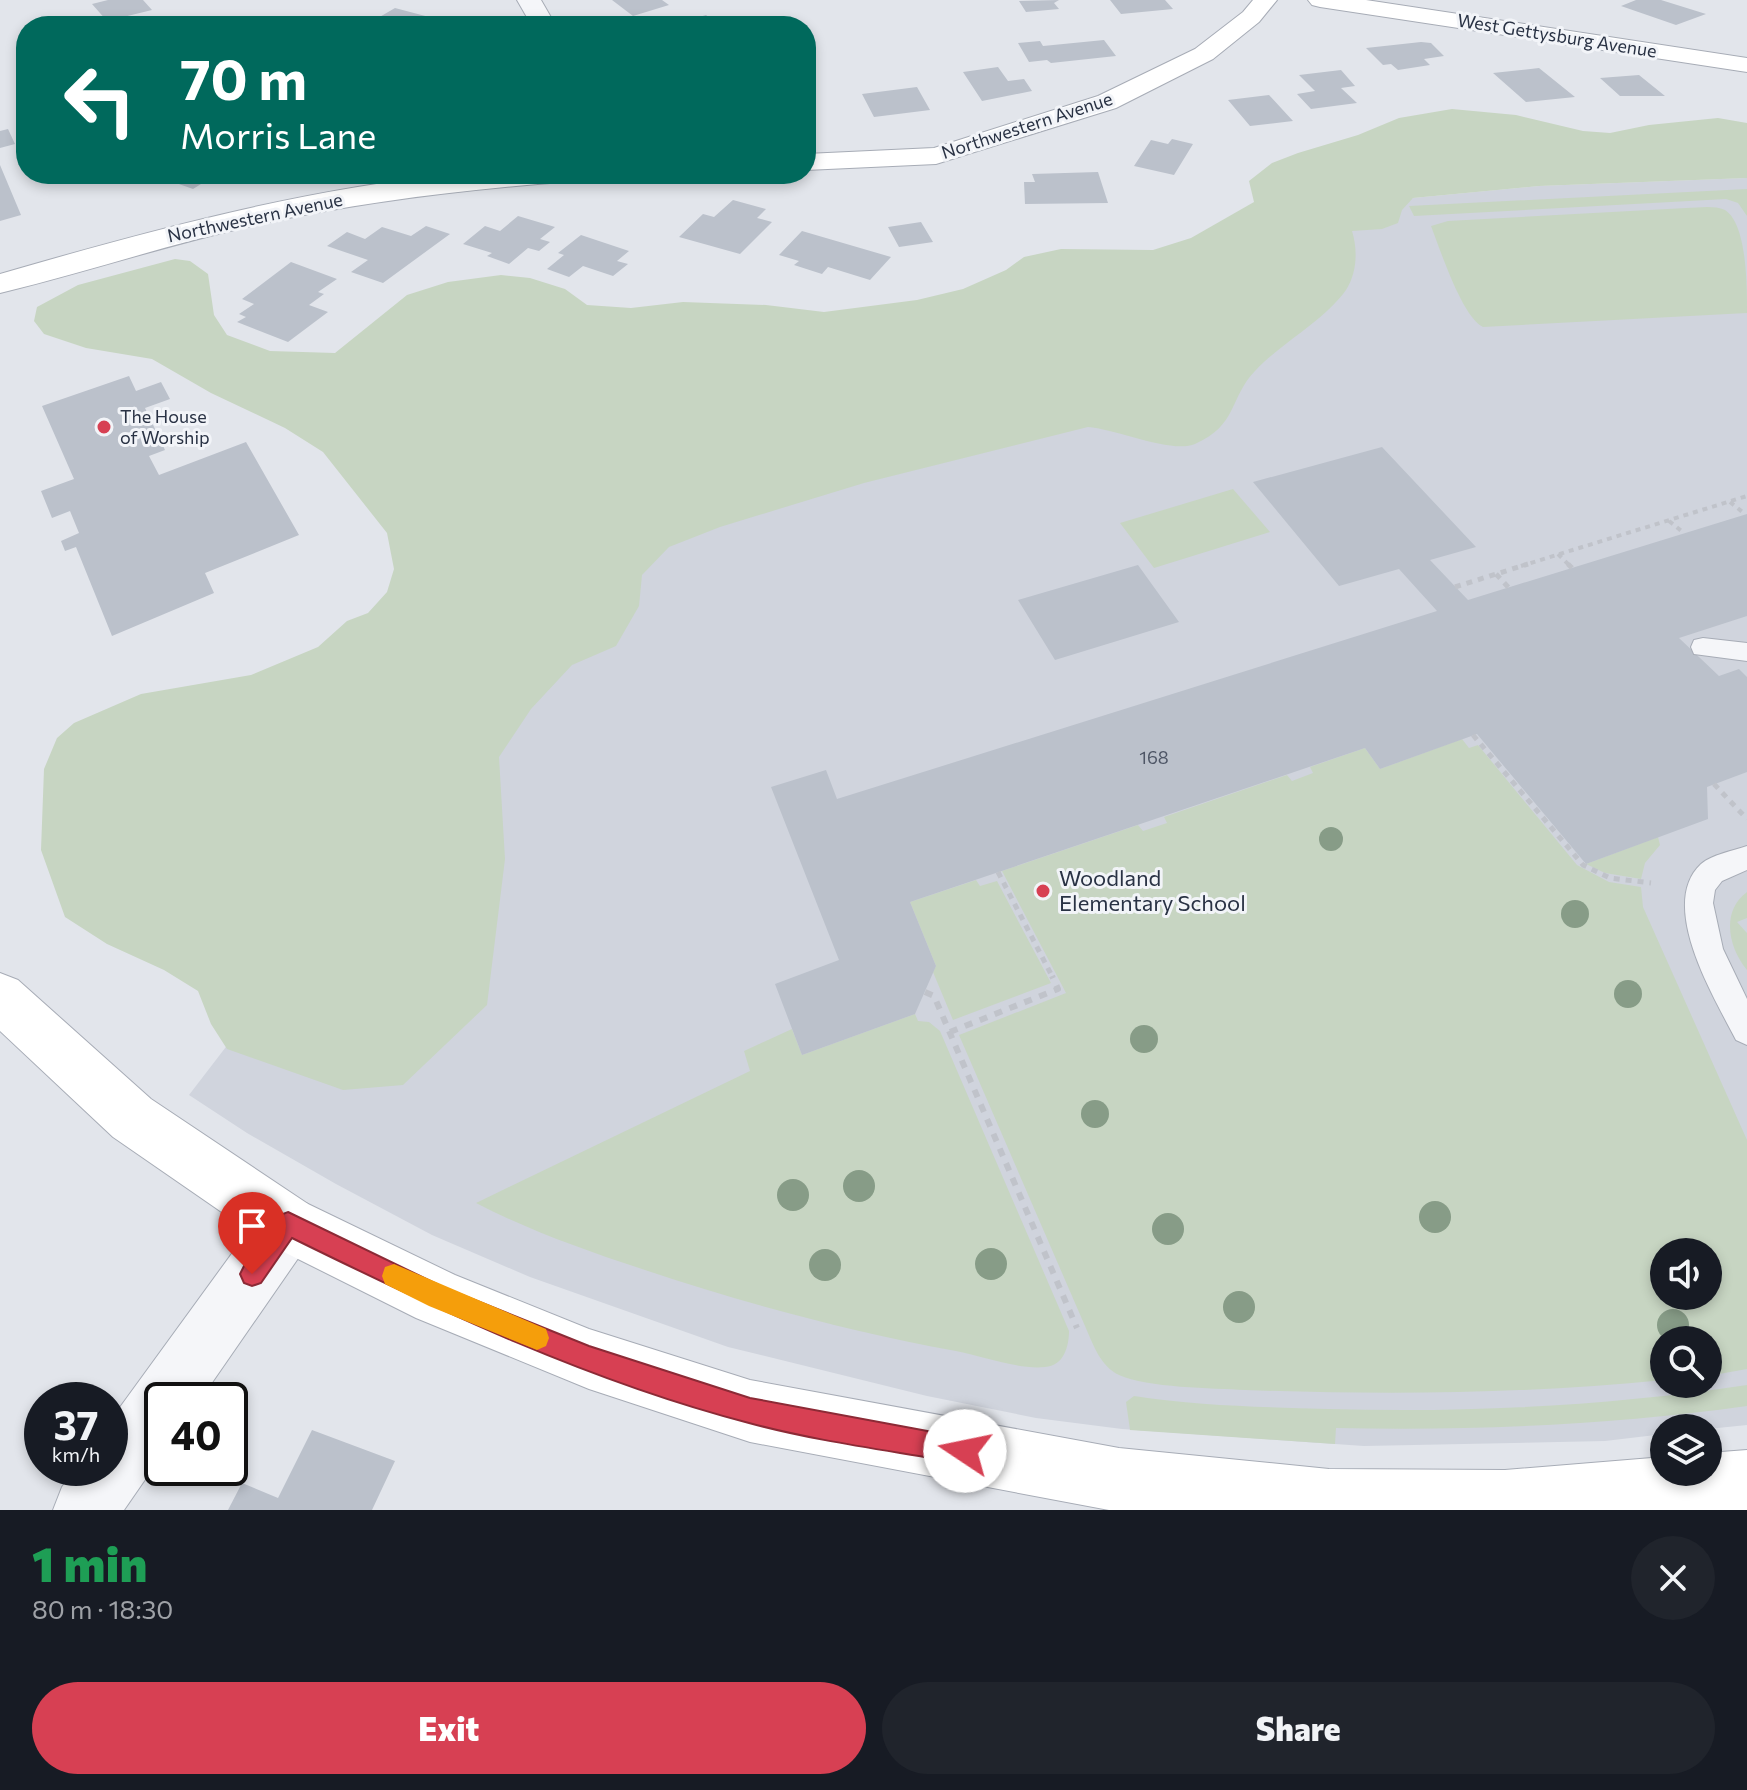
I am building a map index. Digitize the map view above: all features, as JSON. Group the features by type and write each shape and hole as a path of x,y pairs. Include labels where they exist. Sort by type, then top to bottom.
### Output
{"street":[{"name":"Northwestern Avenue","path":"816,162 936,156 1107,102 1204,54 1251,17 1265,0"},
{"name":"West Gettysburg Avenue","path":"1320,0 1747,65"},
{"name":"Northwestern Avenue","path":"0,284 126,246 243,217 442,184"},
{"path":"0,997 132,1118 288,1224 437,1297 589,1359 750,1411 1120,1495 1505,1502 1747,1482"},
{"path":"176,1382 288,1224"},
{"path":"85,1510 144,1428"}],"lane":[{"path":"1703,647 1747,652"},
{"path":"1747,858 1711,873 1697,893 1699,924 1747,1030"}],"path":[{"path":"1455,587 1747,496"},
{"path":"1729,501 1745,514"},
{"path":"1669,520 1684,533"},
{"path":"1558,554 1572,568"},
{"path":"1496,574 1509,588"},
{"path":"1473,735 1583,865 1610,878 1651,883"},
{"path":"1714,784 1747,819"},
{"path":"950,1032 1058,989 998,872"},
{"path":"925,992 934,996 1077,1328"}],"shaded area":[{"name":"Woodland Elementary School","path":"1747,178 1747,1425 1722,1428 1722,1414 1650,1414 1650,1436 1605,1441 1364,1446 1122,1429 1036,1418 927,1396 728,1347 530,1277 432,1235 336,1184 247,1133 189,1095 620,534 1413,198 1539,186"}],"green space":[{"path":"1452,109 1516,115 1583,131 1610,133 1649,125 1718,118 1747,123 1747,178 1539,186 1413,198 1402,210 1398,223 1382,229 1352,231 1355,261 1346,290 1326,312 1255,371 1226,420 1209,437 1195,444 1158,444 1088,427 864,483 720,527 669,547 642,575 639,606 616,646 572,665 531,709 499,757 505,859 487,1005 403,1085 343,1090 227,1049 211,1024 198,991 164,970 107,944 65,917 41,850 44,769 57,738 74,723 141,694 251,675 318,647 347,621 368,613 387,592 394,569 387,533 323,452 285,428 211,393 152,359 86,348 44,334 34,321 37,307 78,285 175,259 190,261 208,274 214,315 227,335 270,351 335,353 407,295 448,282 501,275 530,278 565,289 587,305 631,308 683,302 766,305 824,312 917,300 963,289 1006,270 1024,257 1061,249 1153,250 1191,238 1254,202 1249,181 1272,163 1399,118"},
{"path":"1747,189 1747,216 1738,203 1726,199 1414,216 1409,206"},
{"path":"1711,207 1725,210 1738,228 1744,256 1747,313 1483,327 1475,321 1460,297 1431,226 1448,221"},
{"path":"1233,489 1270,532 1154,568 1120,523"},
{"path":"1462,739 1469,748 1478,745 1577,865 1609,882 1641,887 1643,907 1747,1140 1747,1369 1722,1373 1722,1326 1650,1326 1650,1381 1507,1391 1297,1392 1163,1385 1119,1375 1098,1354 959,1035 1066,993 1002,871 1138,825 1143,831 1167,823 1164,817 1287,775 1292,781 1313,773 1310,767 1365,748 1380,769"},
{"path":"1658,837 1660,845 1645,863 1641,879 1605,873 1586,864"},
{"path":"976,880 980,886 997,881 1051,983 953,1020 933,972 936,966 910,902"},
{"path":"1747,892 1747,918 1737,922 1747,933 1747,970 1735,951 1730,930 1733,909"},
{"path":"915,1014 918,1021 929,1022 940,1031 1069,1331 1064,1354 1051,1366 1012,1365 876,1335 757,1304 577,1247 476,1203 750,1071 744,1051 792,1029 802,1055"},
{"path":"1747,1385 1747,1406 1650,1414 1650,1417 1645,1418 1542,1425 1336,1428 1335,1444 1130,1430 1126,1402 1134,1396 1279,1408 1485,1409 1650,1397 1722,1398 1722,1388"}],"building":[{"path":"108,0 143,0 152,10 127,16 103,16 92,4"},
{"path":"612,0 662,0 669,5 633,16"},
{"path":"1059,0 1054,3 1059,9 1026,12 1019,1"},
{"path":"1110,0 1165,0 1173,9 1121,14"},
{"path":"1636,0 1661,0 1706,14 1676,25 1621,6"},
{"path":"395,8 425,16 381,16"},
{"path":"1104,40 1116,56 1051,63 1047,60 1029,62 1018,43 1040,41 1043,46"},
{"path":"1431,43 1444,56 1424,59 1430,65 1398,70 1391,64 1383,65 1366,48"},
{"path":"998,67 1008,81 1024,79 1032,91 982,101 963,72"},
{"path":"1539,68 1575,97 1526,102 1493,73"},
{"path":"1341,70 1355,86 1341,88 1357,103 1311,109 1297,94 1315,91 1299,75"},
{"path":"1639,75 1665,96 1620,96 1600,78"},
{"path":"917,87 930,110 874,117 862,94"},
{"path":"1269,95 1293,121 1250,126 1228,100"},
{"path":"8,129 15,144 0,148 0,131"},
{"path":"1172,139 1193,144 1174,175 1134,166 1151,140 1168,144"},
{"path":"0,165 21,215 0,221"},
{"path":"1098,172 1108,203 1025,204 1024,182 1035,182 1032,174"},
{"path":"179,184 201,184 193,189"},
{"path":"733,200 766,209 757,218 772,222 740,254 679,237 703,214 714,217"},
{"path":"518,216 555,227 540,239 550,242 539,251 528,248 509,264 487,256 492,253 463,244 485,226 500,231"},
{"path":"921,222 933,242 899,247 888,227"},
{"path":"426,226 450,234 383,283 351,272 368,260 327,246 347,232 365,239 382,227 411,236"},
{"path":"802,231 891,257 870,280 828,267 822,274 794,265 799,261 779,255"},
{"path":"581,235 629,251 617,261 628,264 613,276 583,266 569,277 547,269 564,255 558,253"},
{"path":"291,262 337,279 318,292 324,294 309,305 328,312 288,342 237,322 246,317 239,314 254,304 242,299"},
{"path":"129,376 136,391 161,382 170,399 145,408 165,450 149,456 159,475 246,442 299,535 205,573 214,593 112,636 76,547 65,551 61,541 79,533 70,511 52,518 41,491 74,479 42,406"},
{"name":"Woodland Elementary School","path":"1382,447 1476,547 1430,560 1468,600 1747,514 1747,616 1679,638 1719,676 1739,669 1747,677 1747,772 1707,787 1708,819 1586,864 1477,734 1380,769 1365,748 910,902 936,966 915,1014 802,1055 775,984 839,960 771,787 826,770 837,799 1437,611 1399,569 1339,586 1253,482"},
{"path":"1138,565 1179,622 1055,660 1018,600"},
{"path":"312,1430 395,1461 372,1510 228,1510 240,1486 248,1486 278,1498"}],"slow traffic":[{"path":"394,1276 537,1338"}],"place":[{"name":"The House of Worship","path":"104,427"},
{"name":"Woodland Elementary School","path":"1043,891"}],"route":[{"path":"252,1274 288,1224 437,1297 589,1359 750,1411 965,1451"}]}
